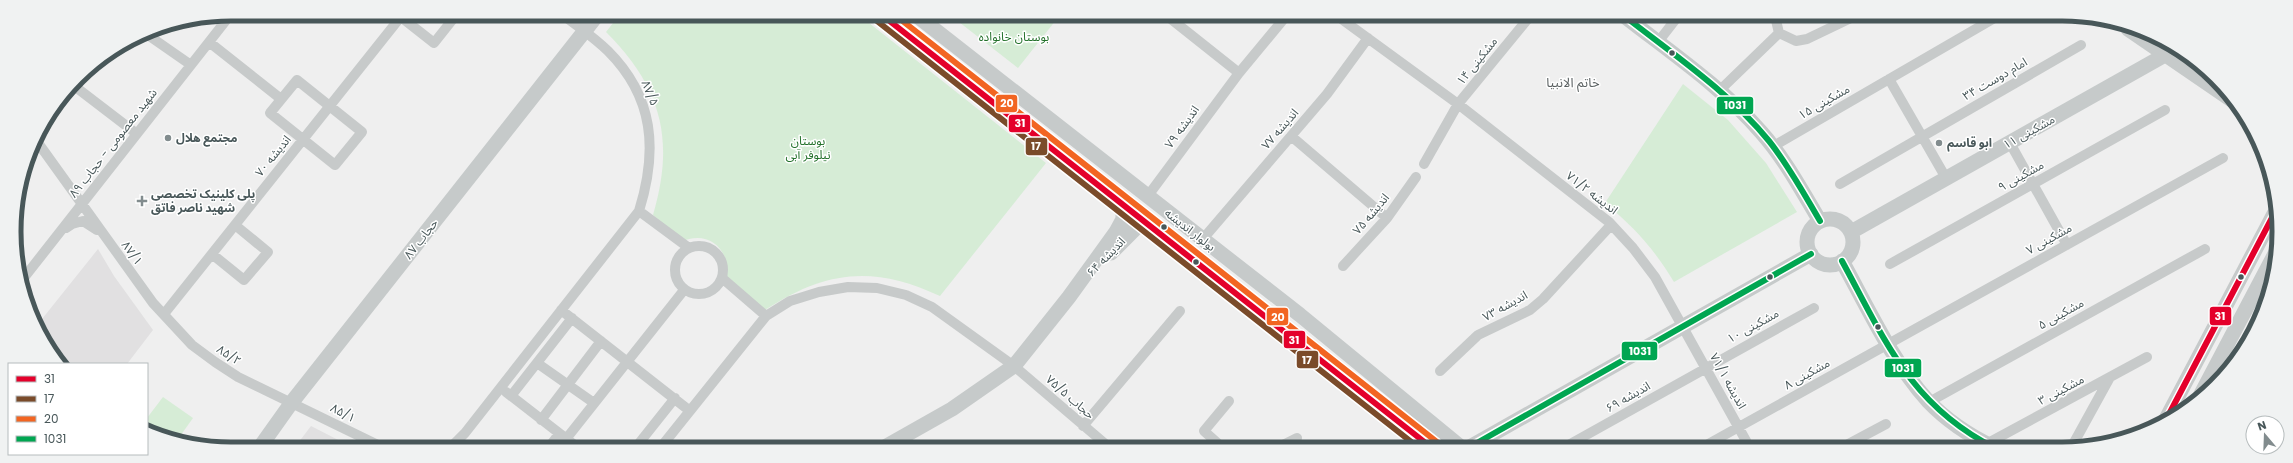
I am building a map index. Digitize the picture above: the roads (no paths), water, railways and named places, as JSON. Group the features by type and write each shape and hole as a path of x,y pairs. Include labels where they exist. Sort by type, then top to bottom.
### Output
{"street":[{"name":"شهید معصومی - حجاب ۸۹","path":"26,276 209,42 220,21"},
{"name":"اندیشه ۷۰","path":"164,314 398,21"},
{"path":"408,21 434,43 451,21"},
{"name":"۸۷/۵","path":"456,442 465,433 639,210 648,183 652,154 649,125 640,97 626,72 612,55 571,21"},
{"name":"حجاب ۸۷","path":"264,442 292,402 593,21"},
{"name":"بولوار اندیشه","path":"890,21 1118,201 1229,284 1421,442"},
{"name":"بولوار اندیشه","path":"924,21 1241,269 1455,442"},
{"path":"1174,21 1239,73"},
{"name":"اندیشه ۷۹","path":"1147,197 1239,73 1282,21"},
{"name":"اندیشه ۷۱/۲","path":"1344,21 1458,104 1612,225 1633,248 1655,277 1682,327"},
{"name":"مشکینی ۱۴","path":"1424,164 1458,104 1525,21"},
{"path":"1631,21 1719,91 1761,132 1794,177 1820,222"},
{"path":"1658,42 1674,21"},
{"path":"1776,21 1779,34"},
{"path":"1779,34 1796,41 1807,39 1845,21"},
{"name":"مشکینی ۱۵","path":"1772,147 1989,21"},
{"path":"1719,91 1779,34"},
{"path":"2136,35 2217,90"},
{"path":"151,37 191,65"},
{"name":"اندیشه ۷۷","path":"1208,233 1327,94 1368,38"},
{"path":"209,42 281,99"},
{"name":"امام دوست ۳۴","path":"1840,184 2081,45"},
{"name":"مشکینی ۱۱","path":"1851,232 2165,55"},
{"path":"1889,79 1946,178"},
{"path":"296,80 330,106 362,132 335,165 270,113 296,80"},
{"path":"78,88 137,134"},
{"name":"مشکینی ۹","path":"1890,264 2165,110"},
{"path":"1291,136 1387,218"},
{"path":"2010,143 2067,245"},
{"name":"۸۷/۱","path":"40,145 106,238 164,314"},
{"name":"مشکینی ۷","path":"1888,344 2223,158"},
{"name":"اندیشه ۷۵","path":"1343,266 1387,218 1416,177"},
{"path":"894,442 952,410 1014,366 1069,297 1123,219 1123,210 1118,201"},
{"path":"639,210 689,248"},
{"path":"2169,412 2272,218"},
{"path":"1825,219 1837,220 1851,232 1852,248 1842,261 1825,264 1810,254 1808,248 1808,236 1811,230 1825,219"},
{"path":"59,233 72,224 83,221 106,238"},
{"name":"اندیشه ۶۴","path":"1069,297 1124,238 1137,227 1148,224"},
{"path":"212,254 244,280 268,252 235,225"},
{"name":"اندیشه ۷۳","path":"1440,371 1478,335 1530,310 1543,299 1612,225"},
{"path":"706,247 715,252 721,259 723,269 722,278 717,287 700,295 684,290 676,280 674,272 675,262 680,254 689,248 706,247"},
{"name":"مشکینی ۵","path":"1929,402 2205,249"},
{"path":"1479,442 1810,254"},
{"path":"1842,261 1888,344 1907,374 1929,402 1980,442"},
{"path":"2207,383 2270,262"},
{"path":"1229,284 1241,269"},
{"path":"722,278 766,316"},
{"name":"حجاب ۷۵/۵","path":"666,442 766,316 790,301 819,292 848,287 877,288 906,295 932,307 1014,366 1103,442"},
{"path":"555,442 563,436 594,404 684,290"},
{"name":"مشکینی ۱۰","path":"1705,368 1814,308"},
{"path":"561,310 690,410"},
{"path":"1083,426 1180,311"},
{"name":"۸۵/۲","path":"164,314 192,345 215,362 238,376 292,402"},
{"path":"511,396 572,318"},
{"name":"اندیشه ۷۱/۱","path":"1682,327 1747,442"},
{"path":"541,420 601,341"},
{"name":"مشکینی ۸","path":"1712,442 1888,344"},
{"name":"مشکینی ۳","path":"1996,442 2146,357"},
{"path":"537,363 569,384 594,404"},
{"name":"اندیشه ۶۹","path":"1574,442 1705,368"},
{"path":"2074,442 2109,379"},
{"path":"500,388 570,442"},
{"path":"641,442 675,398"},
{"path":"1216,442 1204,431 1229,400"},
{"name":"۸۵/۱","path":"292,402 372,442"},
{"path":"1852,442 1886,424"},
{"path":"1289,442 1297,438"}],"place":[{"name":"مجتمع هلال","path":"168,138"},
{"name":"ابو قاسم","path":"1939,143"},
{"name":"پلی کلینیک تخصصی شهید ناصر فاتق","path":"142,201"}],"district":[{"name":"خاتم الانبیا","path":"1573,82"}],"park label":[{"name":"بوستان خانواده","path":"1014,37"},
{"name":"بوستان نیلوفر آبی","path":"808,148"}]}
